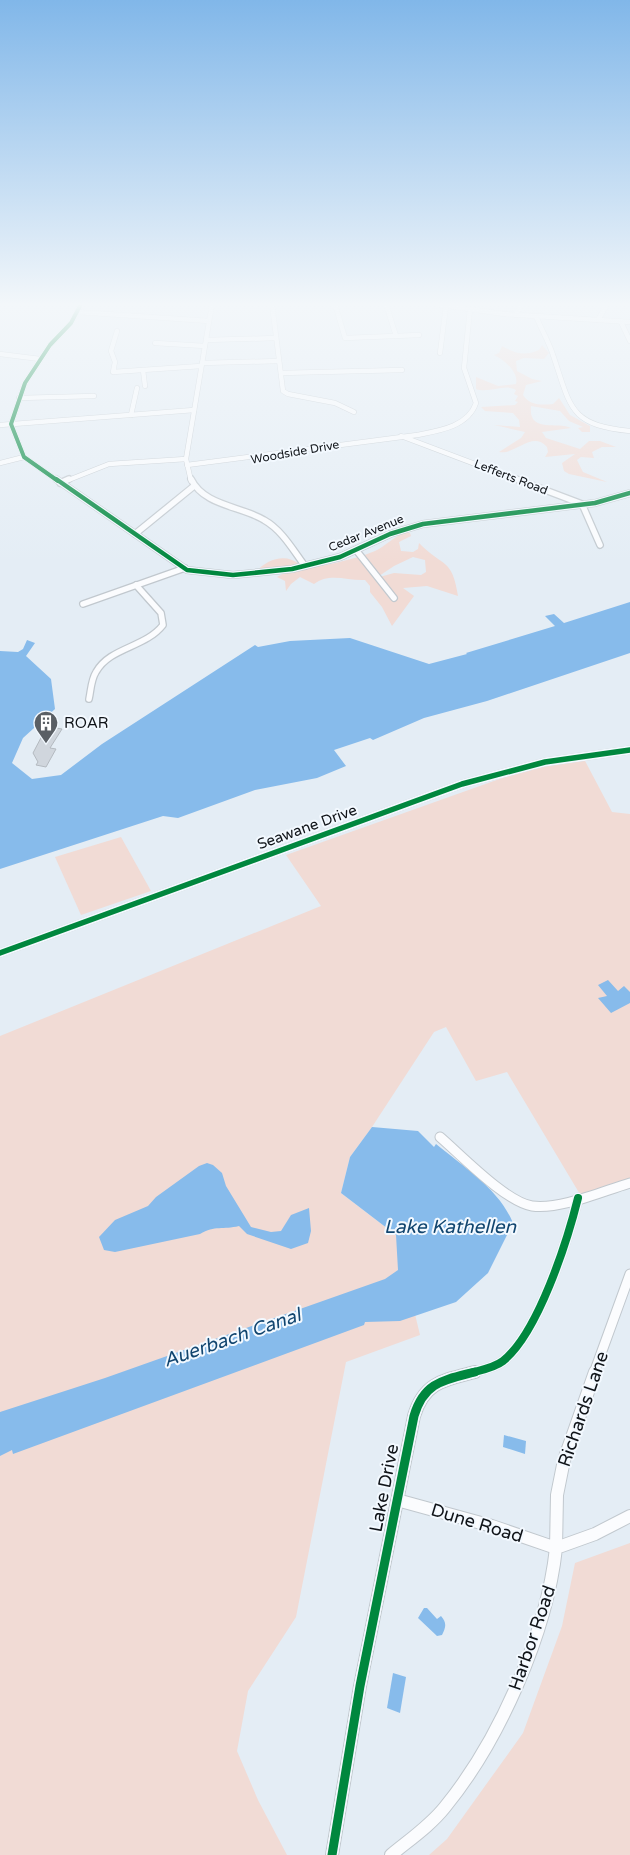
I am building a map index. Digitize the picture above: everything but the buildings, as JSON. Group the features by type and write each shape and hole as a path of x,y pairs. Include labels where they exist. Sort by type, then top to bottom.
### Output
{"street":[{"path":"0,463 24,457 11,424 22,391"},
{"path":"130,415 137,391"},
{"path":"197,391 186,459 194,486 211,498 249,511 265,520 283,536 305,566"},
{"path":"284,391 285,393 335,403 354,412"},
{"name":"Woodside Drive","path":"187,465 245,461 288,452 399,436 452,426 468,416 474,408 475,396 473,391"},
{"path":"565,391 572,410 582,420 599,427 630,431"},
{"path":"20,398 94,396"},
{"path":"0,425 194,410"},
{"name":"Lefferts Road","path":"399,436 582,504"},
{"name":"Cedar Avenue","path":"24,457 185,568 205,573 233,575 305,566 340,557 390,534 423,524 582,504 629,495"},
{"path":"60,483 109,464 186,459"},
{"path":"135,534 194,486"},
{"path":"582,504 600,545"},
{"path":"356,550 394,598"},
{"path":"83,604 185,568"},
{"path":"89,699 94,677 100,666 114,655 147,640 159,631 164,620 161,613 136,585"},
{"name":"Seawane Drive","path":"0,953 462,784 512,768 561,758 630,750"},
{"path":"440,1137 498,1186 525,1204 547,1205 630,1184"},
{"name":"Lake Drive","path":"332,1855 360,1686 414,1416 423,1395 437,1384 490,1368 506,1358 527,1328 555,1270 569,1235 578,1198"},
{"name":"Richards Lane","path":"556,1548 558,1489 567,1447 584,1396 620,1309 630,1274"},
{"name":"Dune Road","path":"397,1500 492,1526 556,1548"},
{"path":"556,1548 595,1534 630,1516"},
{"name":"Harbor Road","path":"391,1855 433,1820 445,1807 490,1741 515,1692 526,1665 554,1573 556,1548"}],"shaded area":[{"path":"516,391 524,391 523,395 526,399 533,403 541,404 553,404 559,398 570,415 590,426 590,432 582,432 578,428 583,427 569,421 560,411 531,406 531,415 539,423 571,428 542,432 546,438 580,449 589,441 600,441 616,447 602,447 592,452 594,458 581,457 577,460 583,472 607,482 569,474 564,471 562,463 575,454 545,457 548,452 547,447 541,442 530,442 512,450 499,452 521,438 525,432 494,425 520,427 519,420 513,413 485,411 481,407 515,405 518,402 515,401 518,396 514,394"},
{"path":"406,532 410,533 411,536 399,542 401,551 413,552 418,549 419,543 449,569 456,584 458,596 427,586 403,588 414,596 392,626 382,607 370,592 370,586 365,580 326,578 314,584 300,577 286,591 285,581 277,577 284,573 287,566 257,571 266,563 283,558 299,564 299,570 347,560 375,551","holes":["413,557 425,560 426,572 421,575 394,573 376,578 394,566"]},
{"path":"583,757 612,812 630,814 630,1182 581,1196 507,1072 476,1081 446,1027 434,1032 372,1127 350,1157 341,1193 396,1235 420,1335 346,1362 296,1617 248,1691 237,1751 258,1800 287,1855 0,1855 0,1036 321,906 286,855 516,773"},
{"path":"121,837 151,891 81,915 55,857"},
{"path":"630,1543 630,1855 429,1855 447,1839 523,1733 562,1626 575,1563"}],"water":[{"path":"630,602 630,653 487,701 424,718 373,740 370,738 334,750 346,766 317,778 255,790 178,818 163,816 0,869 0,651 18,652 23,649 27,640 35,643 26,656 51,679 55,709 23,738 12,763 32,779 61,775 102,744 255,645 258,647 290,641 350,638 429,664 555,626 545,616 554,614 564,623"},
{"path":"608,980 618,991 624,986 630,992 630,1003 611,1013 598,998 607,996 598,985"},
{"path":"372,1127 418,1131 434,1147 436,1144 480,1179 499,1200 513,1223 488,1273 456,1302 400,1321 365,1322 364,1325 13,1454 12,1450 0,1456 0,1412 105,1378 385,1279 398,1270 396,1235 341,1193 350,1157"},
{"path":"207,1163 213,1165 222,1173 226,1186 251,1227 271,1232 281,1231 291,1215 309,1208 311,1231 308,1243 291,1249 247,1234 239,1226 205,1231 200,1234 115,1252 104,1250 99,1237 115,1220 148,1206 156,1197 199,1166"},
{"path":"504,1435 526,1441 525,1454 503,1447"},
{"path":"424,1608 427,1608 437,1619 441,1616 443,1618 445,1625 442,1635 437,1636 418,1618"},
{"path":"393,1673 406,1677 400,1713 387,1708"}],"cycle path":[{"path":"22,391 11,424 24,457 187,570 233,575 292,569 340,557 390,534 423,524 595,503 630,493"},
{"path":"0,953 462,784 545,762 587,754 630,750"},
{"path":"332,1855 360,1686 414,1416 420,1400 430,1388 449,1379 493,1367 502,1362 514,1350 526,1333 549,1286 574,1215 578,1198"}],"place":[{"name":"ROAR","path":"46,744"}],"water label":[{"name":"Lake Kathellen","path":"450,1227"},
{"name":"Auerbach Canal","path":"232,1338"}]}
